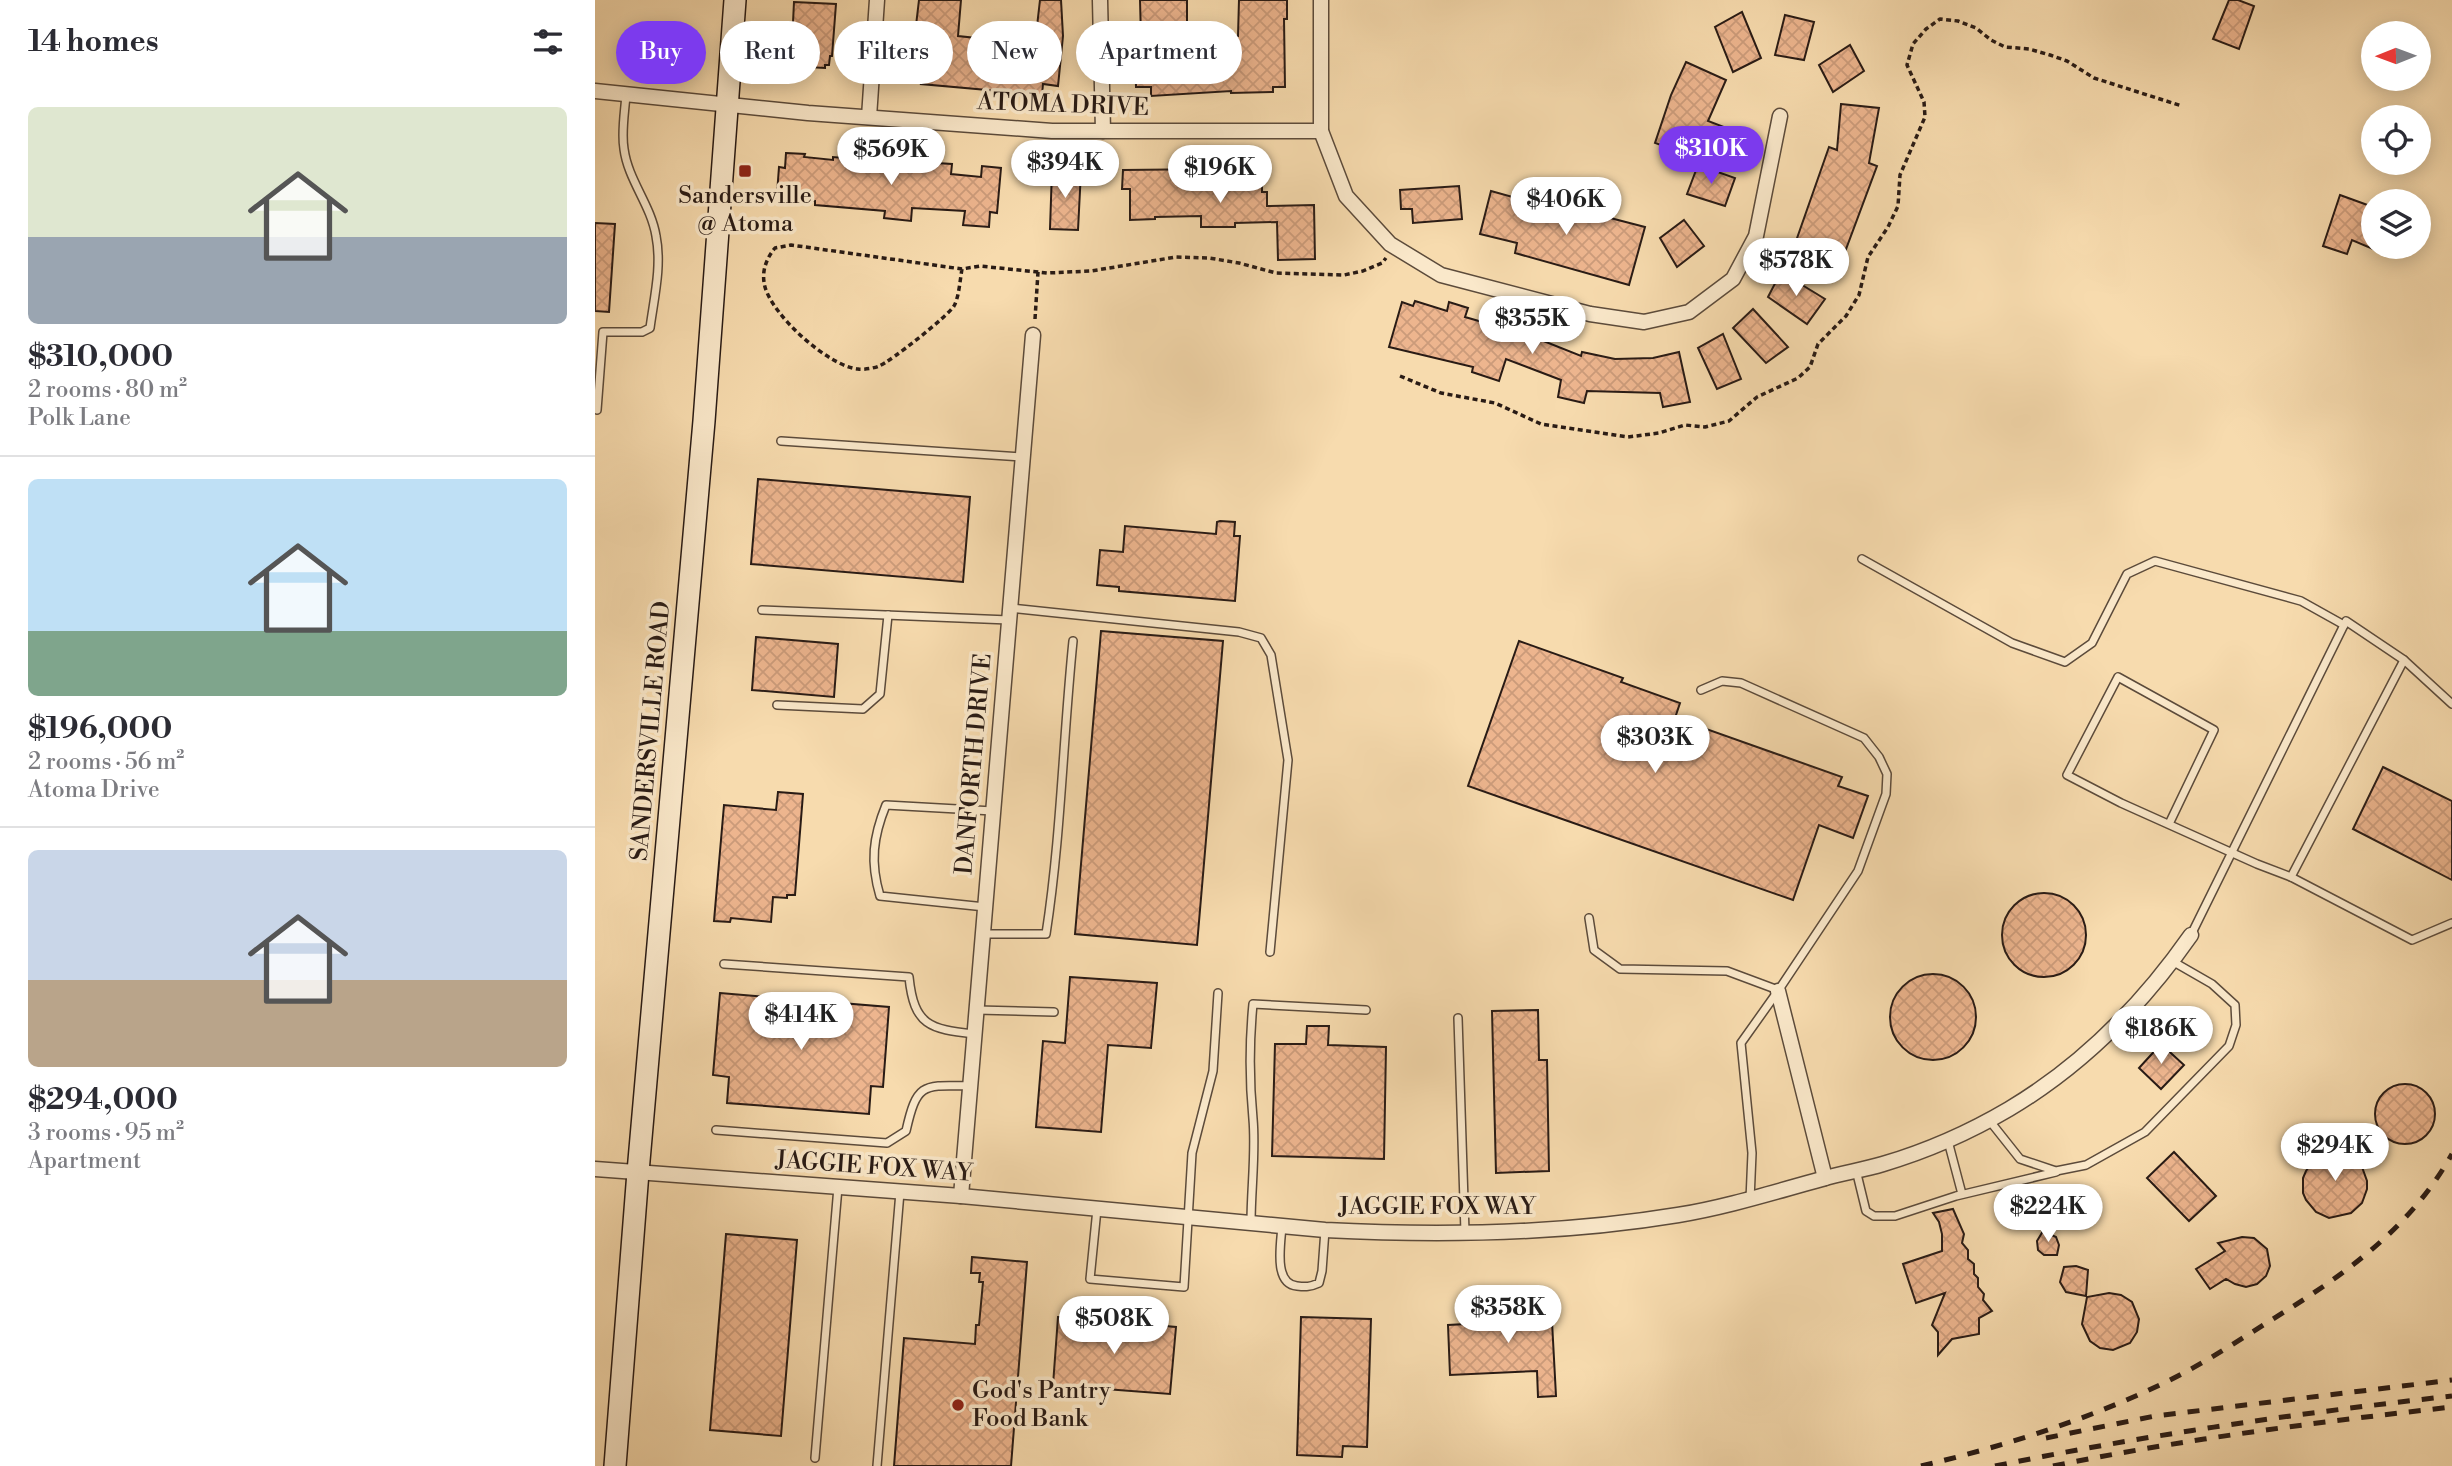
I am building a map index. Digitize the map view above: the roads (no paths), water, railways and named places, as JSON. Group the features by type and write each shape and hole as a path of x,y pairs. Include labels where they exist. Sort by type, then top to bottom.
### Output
{"street":[{"name":"SANDERSVILLE ROAD","path":"615,1466 638,1172 694,552 735,0"},
{"path":"869,117 877,0"},
{"path":"1100,0 1103,131"},
{"path":"1321,0 1321,131 1346,196 1390,244 1441,275 1590,314 1644,322 1689,312 1733,279 1756,236 1780,116"},
{"name":"ATOMA DRIVE","path":"595,90 808,113 1052,131 1321,131"},
{"name":"DANFORTH DRIVE","path":"961,1196 1033,335"},
{"name":"JAGGIE FOX WAY","path":"595,1169 961,1196 1325,1230 1384,1233 1553,1229 1677,1215 1750,1200 1883,1164 1947,1140 1989,1120 2036,1092 2078,1061 2119,1023 2191,935"},
{"path":"1779,990 1825,1178"}],"lane":[{"path":"597,410 603,332 642,332 650,328 658,265 657,237 652,218 623,148 626,93"},
{"path":"781,441 1023,457"},
{"path":"1861,559 2012,643 2065,662 2092,643 2127,574 2155,561 2301,601 2344,625"},
{"path":"762,610 888,615 1010,614 1239,632 1261,638 1271,655 1288,760 1271,952"},
{"path":"776,705 863,709 880,694 888,615"},
{"path":"2191,935 2346,621 2404,660 2452,705"},
{"path":"983,934 1046,934 1056,864 1073,641"},
{"path":"2291,877 2404,660"},
{"path":"2169,824 2214,730 2118,677 2067,775 2121,803 2257,864 2291,877 2412,940 2452,923"},
{"path":"1701,690 1722,681 1741,682 1864,738 1879,757 1887,774 1886,794 1858,871 1741,1043 1752,1153 1750,1200"},
{"path":"985,907 880,896 873,873 877,827 886,805 993,811"},
{"path":"1590,918 1594,950 1620,969 1727,971 1779,990"},
{"path":"1856,1170 1866,1211 1874,1216 1895,1216 1962,1194 2086,1165 2145,1132 2229,1046 2237,1025 2235,1005 2212,984 2172,961"},
{"path":"724,964 909,977 912,1001 924,1020 939,1030 974,1034"},
{"path":"1097,1209 1090,1279 1184,1287 1192,1153 1213,1071 1218,993"},
{"path":"1251,1223 1253,1119 1249,1102 1249,1043 1253,1004 1366,1010"},
{"path":"977,1010 1054,1012"},
{"path":"1458,1018 1465,1232"},
{"path":"716,1130 887,1143 905,1131 912,1104 919,1093 931,1085 970,1086"},
{"path":"1989,1120 2020,1159 2056,1171"},
{"path":"1947,1140 1962,1194"},
{"path":"815,1458 838,1187"},
{"path":"877,1466 900,1192"},
{"path":"1282,1226 1281,1268 1284,1279 1291,1286 1309,1287 1319,1283 1325,1230"}],"railway":[{"path":"1921,1466 1984,1450 2078,1419 2138,1395 2209,1359 2325,1285 2373,1248 2396,1228 2416,1205 2452,1154"},
{"path":"2046,1438 2155,1416 2452,1380"},
{"path":"1995,1466 2223,1426 2452,1396"},
{"path":"2053,1466 2252,1432 2452,1407"}],"place":[{"name":"Sandersville @ Atoma","path":"745,171"},
{"name":"God's Pantry Food Bank","path":"958,1405"}]}
